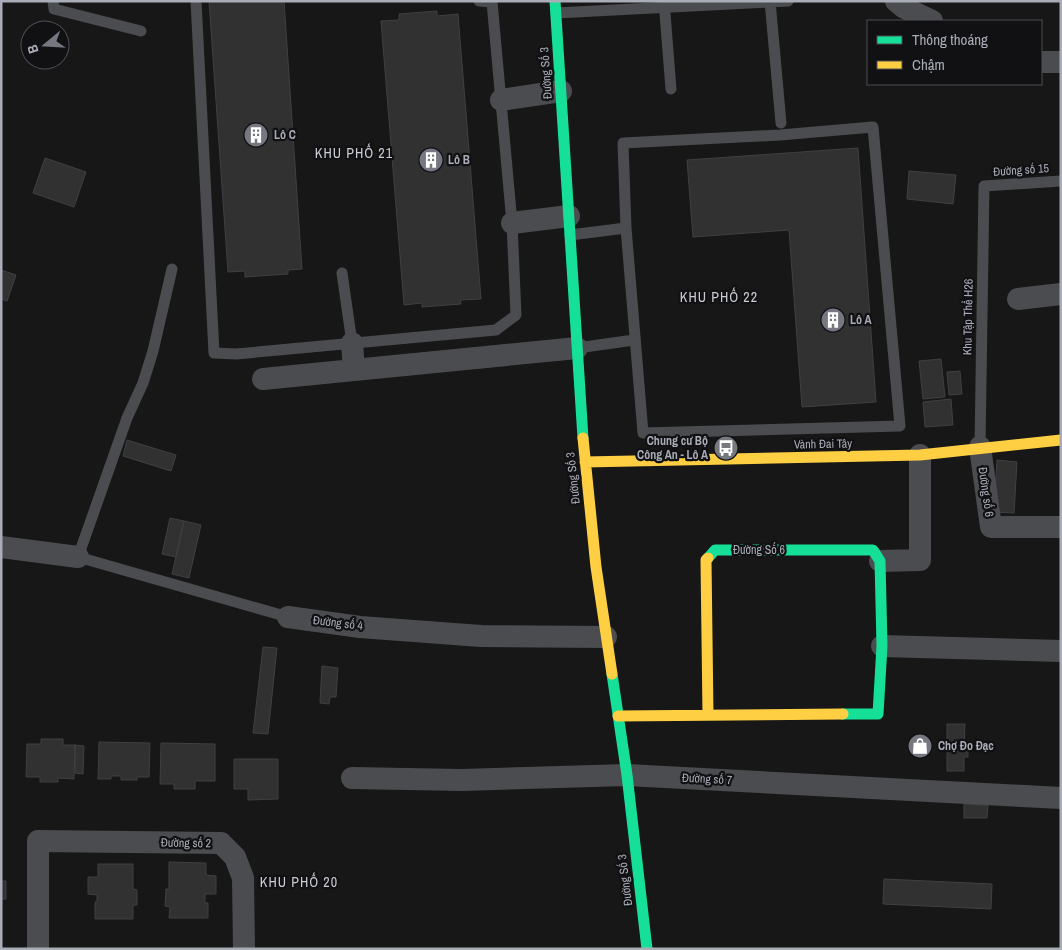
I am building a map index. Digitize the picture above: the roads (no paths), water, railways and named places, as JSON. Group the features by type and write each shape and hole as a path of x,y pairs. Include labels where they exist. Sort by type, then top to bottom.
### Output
{"street":[{"path":"896,1 903,7 930,20"},
{"name":"Đường Số 3","path":"555,7 585,462 596,567 627,775 647,949"},
{"path":"1042,62 1061,62"},
{"path":"501,100 561,91"},
{"path":"512,223 570,225"},
{"path":"1018,299 1061,294"},
{"path":"352,343 354,370"},
{"path":"263,379 578,348"},
{"name":"Vành Đai Tây","path":"585,462 920,455 980,447 1061,440"},
{"name":"Đường số 6","path":"980,447 991,527 1061,527"},
{"path":"618,716 878,714 882,646 880,561 920,560 920,455"},
{"path":"1,547 78,557"},
{"name":"Đường Số 6","path":"708,715 706,560 714,550 873,550 880,561"},
{"name":"Đường số 4","path":"288,617 360,627 481,636 606,637"},
{"path":"882,646 1061,651"},
{"name":"Đường số 7","path":"352,778 462,780 627,775 1061,798"},
{"name":"Đường số 2","path":"38,949 38,841 220,843 235,857 243,878 244,949"}],"lane":[{"path":"53,1 54,9 141,31"},
{"path":"196,1 214,353 236,354 496,330 516,315 512,223 492,2 479,1"},
{"path":"555,7 788,1"},
{"path":"770,2 781,123"},
{"path":"665,5 671,89"},
{"path":"873,127 900,426 643,433 634,340 626,228 623,143 780,135 873,127"},
{"name":"Đường số 15","path":"984,186 1061,181"},
{"name":"Khu Tập Thể H26","path":"980,447 984,186"},
{"path":"570,225 626,228"},
{"path":"78,557 127,418 153,351 172,269"},
{"path":"342,273 352,343"},
{"path":"578,348 634,340"},
{"name":"Đường số 4","path":"78,557 288,617"}],"place":[{"name":"Lô C","path":"256,135"},
{"name":"Lô B","path":"431,160"},
{"name":"Lô A","path":"833,320"},
{"name":"Chung cư Bộ Công An - Lô A","path":"726,448"},
{"name":"Chợ Đo Đạc","path":"920,746"}],"district":[{"name":"KHU PHỐ 21","path":"354,153"},
{"name":"KHU PHỐ 22","path":"719,297"},
{"name":"KHU PHỐ 20","path":"299,882"}]}
